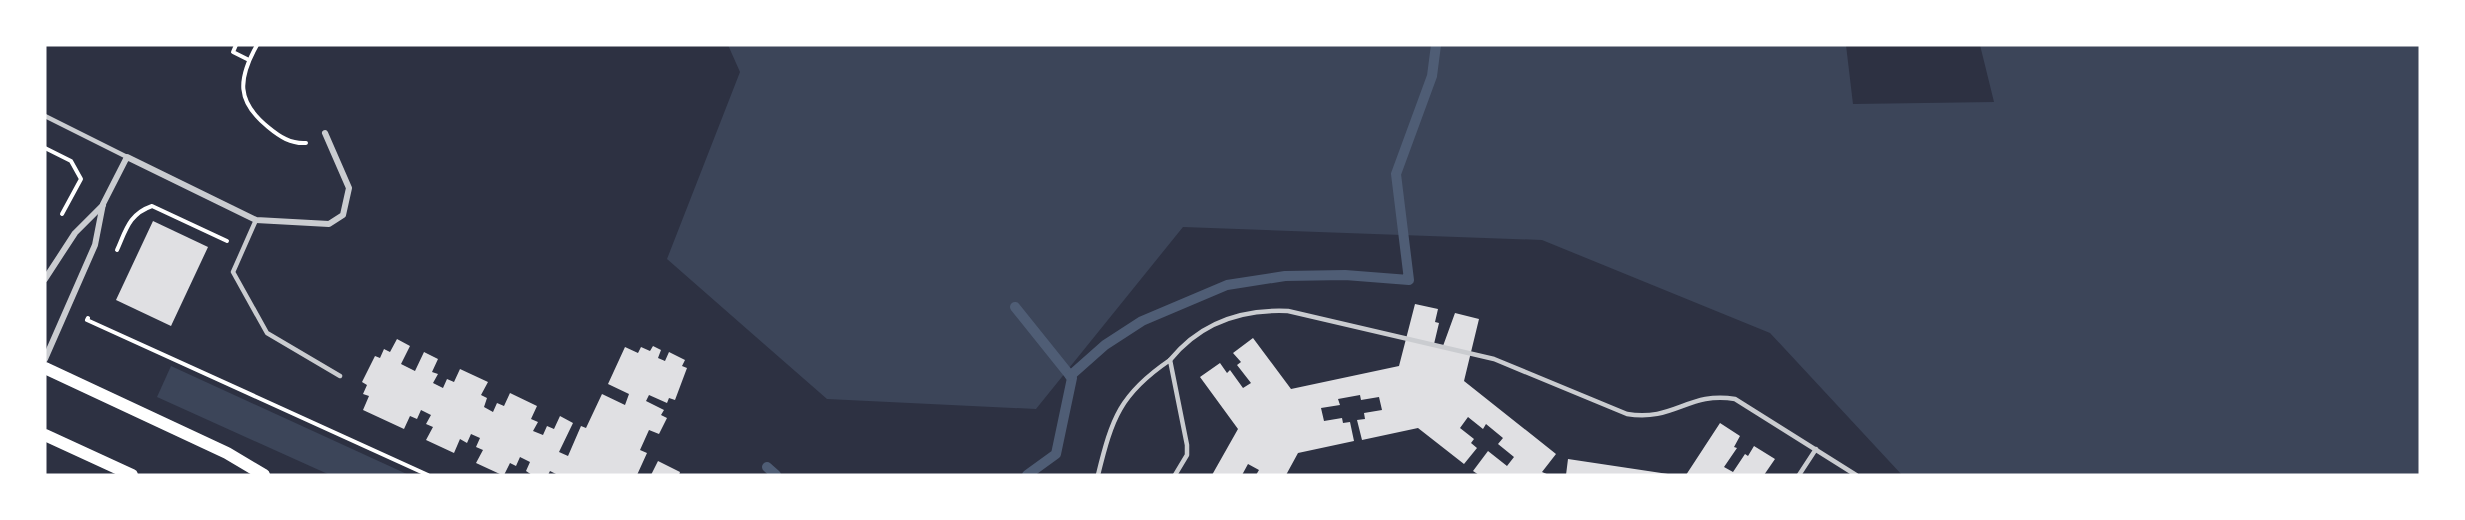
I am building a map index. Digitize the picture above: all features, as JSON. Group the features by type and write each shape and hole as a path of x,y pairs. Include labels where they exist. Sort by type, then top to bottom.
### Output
{"main road":[{"path":"45,368 227,453 264,475"},
{"path":"45,435 132,475"}],"street":[{"path":"45,359 95,244 104,204 127,157 256,220 329,224 343,215 349,188 326,136"},
{"path":"45,279 75,233 104,204"}],"lane":[{"path":"45,116 127,157"},
{"path":"256,220 233,272 267,333 340,376"},
{"path":"1098,475 1109,429 1119,408 1133,389 1170,360 1198,333 1219,321 1265,310 1288,311 1494,358 1627,414 1646,417 1665,414 1699,398 1717,396 1735,399 1857,475"},
{"path":"1170,360 1187,445 1187,455 1175,475"},
{"path":"1799,475 1816,449"}],"path":[{"path":"236,45 233,52 249,60"},
{"path":"257,45 249,60 243,81 245,101 255,116 294,143 326,136"},
{"path":"45,148 71,161 81,179 56,223"},
{"path":"115,256 129,224 138,211 152,206 243,249"},
{"path":"92,309 87,320 428,475"}],"shaded area":[{"path":"728,45 1846,45 1853,104 1994,102 1980,45 2420,45 2420,475 1902,475 1770,333 1542,240 1183,227 1036,409 827,399 667,259 740,72"},
{"path":"171,366 409,475 330,475 157,397"}],"building":[{"path":"153,221 208,247 171,326 116,300"},
{"path":"1415,304 1438,309 1435,322 1439,323 1434,344 1443,346 1455,313 1479,319 1464,381 1556,454 1542,472 1549,475 1479,475 1473,471 1488,451 1507,466 1514,457 1498,444 1503,438 1486,424 1483,429 1468,417 1460,428 1474,439 1471,443 1477,448 1464,464 1418,428 1362,440 1357,420 1365,419 1364,413 1382,410 1379,397 1361,400 1360,395 1338,399 1340,405 1321,408 1324,421 1342,418 1343,423 1350,422 1354,441 1298,453 1286,475 1256,475 1259,470 1248,464 1242,475 1212,475 1238,429 1200,377 1220,363 1227,373 1230,370 1243,388 1251,383 1237,365 1241,362 1233,353 1253,338 1291,389 1399,366"},
{"path":"397,339 410,346 401,364 415,371 424,352 438,359 432,372 438,374 433,383 443,388 447,379 454,382 460,369 488,382 481,395 487,398 484,407 493,412 497,403 504,406 510,393 537,406 531,419 538,422 533,431 543,435 547,426 554,429 560,416 573,423 559,452 568,456 581,426 586,428 602,394 625,405 629,394 608,384 625,347 638,353 641,347 650,351 653,346 661,350 658,358 665,361 669,352 685,360 682,366 687,368 675,400 669,398 667,403 649,395 646,401 664,410 661,415 667,418 659,434 649,430 640,450 647,453 637,475 558,475 550,471 548,475 532,475 526,471 530,462 520,457 516,466 510,463 502,475 476,463 483,450 476,447 480,438 471,434 467,443 460,439 454,453 426,440 433,427 426,424 431,415 421,410 417,419 410,416 404,429 363,410 369,396 363,394 367,385 362,382 375,356 380,358 384,349 390,352"},
{"path":"1720,423 1740,436 1734,447 1737,448 1724,467 1733,472 1745,454 1748,456 1754,446 1775,459 1764,475 1686,475"},
{"path":"1568,459 1668,474 1668,475 1566,475"},
{"path":"658,461 680,472 679,475 651,475"}],"waterway":[{"path":"1070,376 1105,345 1142,321 1227,285 1285,276 1345,275 1409,280 1396,174 1432,76 1436,45"},
{"path":"1015,307 1072,378 1056,454 1027,475"},
{"path":"767,467 776,475"}]}
